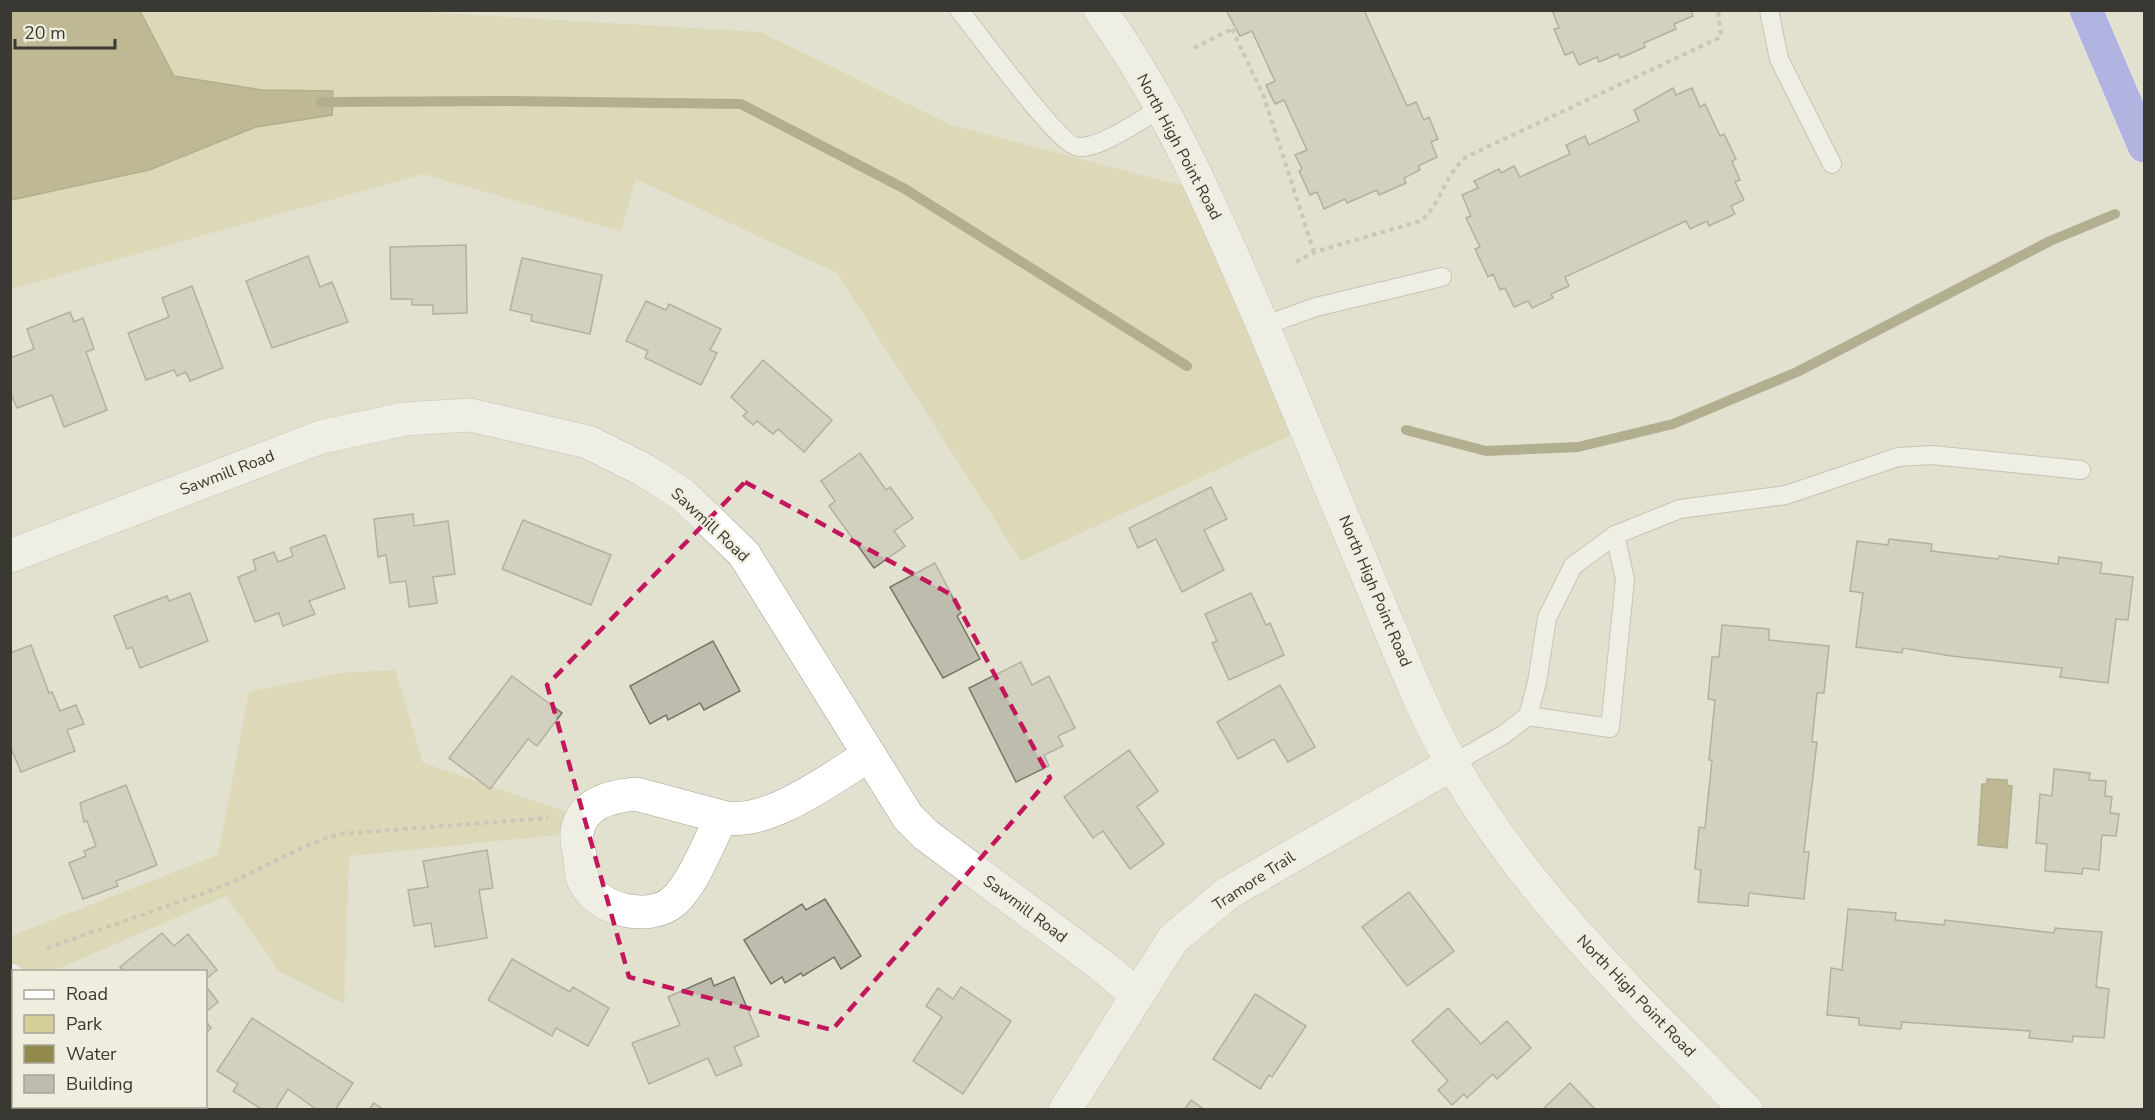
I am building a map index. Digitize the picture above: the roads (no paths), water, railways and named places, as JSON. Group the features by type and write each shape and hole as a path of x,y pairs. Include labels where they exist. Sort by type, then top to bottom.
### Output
{"highway":[{"path":"2086,10 2145,146"}],"street":[{"name":"North High Point Road","path":"1100,10 1162,108 1206,192 1379,603 1452,764 1473,798 1574,932 1746,1110"},
{"name":"Sawmill Road","path":"10,556 321,437 404,419 470,415 588,442 644,470 682,495 744,554 908,817 926,835 1101,965 1137,995"},
{"path":"722,817 686,886 674,901 657,910 639,914 613,907 592,892 583,880 577,832 597,802 611,796 636,794 734,820 770,812 797,799 869,755"},
{"name":"Tramore Trail","path":"1065,1110 1173,939 1228,893 1452,764"}],"lane":[{"path":"959,10 1037,110 1062,139 1076,147 1090,146 1162,108"},
{"path":"1769,10 1779,59 1832,164"},
{"path":"1263,326 1316,308 1442,277"},
{"path":"1452,764 1503,735 1528,716 1537,682 1547,618 1573,566 1615,535 1680,509 1786,495 1898,457 1932,455 2081,470"},
{"path":"1528,716 1610,728 1625,579 1615,535"}],"water":[{"path":"10,11 140,11 174,76 262,90 333,91 332,115 256,127 149,170 11,200"},
{"path":"1987,779 2007,780 2007,785 2012,786 2007,848 1978,845 1982,784 1987,784"}],"waterway":[{"path":"321,102 509,101 741,104 905,189 1187,366"},
{"path":"1406,430 1486,451 1578,447 1673,424 1797,372 2050,241 2115,214"}]}
